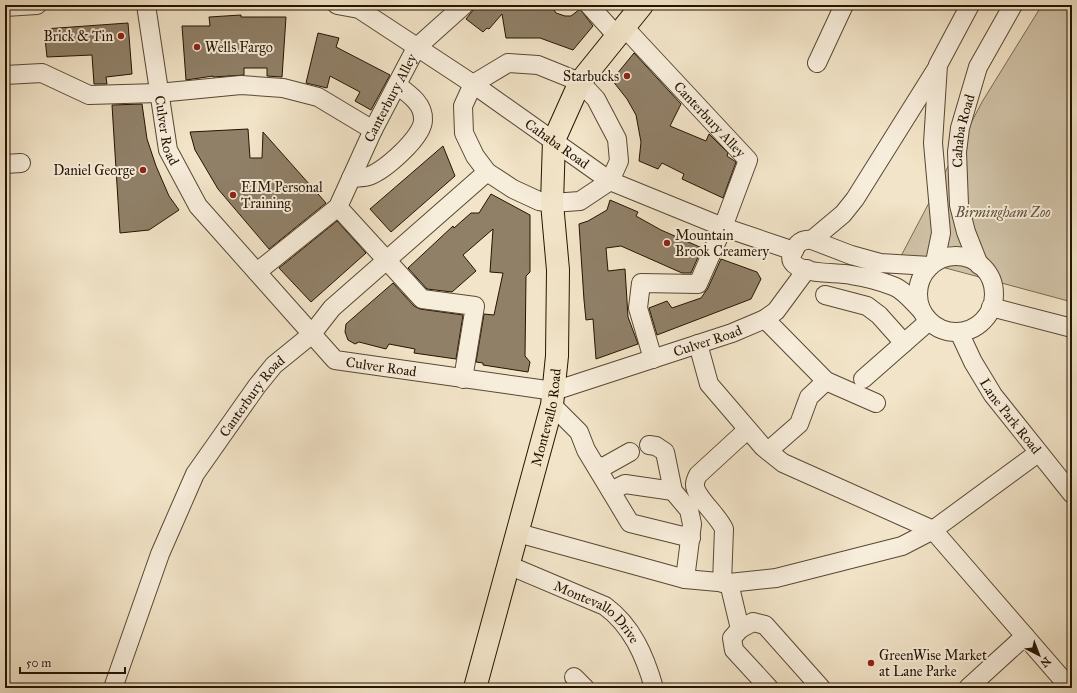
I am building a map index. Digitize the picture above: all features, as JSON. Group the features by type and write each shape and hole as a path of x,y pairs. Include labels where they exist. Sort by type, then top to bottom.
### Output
{"main road":[{"path":"554,140 580,82 642,5"},
{"name":"Montevallo Road","path":"475,688 518,533 553,398 557,356 558,270 552,203 554,140"}],"street":[{"path":"5,7 36,5"},
{"name":"Culver Road","path":"146,5 158,93 168,150 198,206 311,335 335,360 463,379 553,398 653,359 732,333 765,319 776,311 807,269"},
{"name":"Cahaba Road","path":"337,5 360,7 416,48 473,84 610,181 723,227 794,251 800,242 812,240 851,255 880,262 933,264 944,258 962,257 979,265"},
{"name":"Canterbury Alley","path":"338,206 373,130 416,48 464,5"},
{"name":"Canterbury Alley","path":"589,5 620,31 748,160 723,227"},
{"path":"817,63 844,5"},
{"name":"Cahaba Road","path":"812,240 843,214 855,198 938,65 970,5"},
{"name":"Cahaba Road","path":"991,307 993,286 990,278 979,265 966,232 959,205 957,152 960,128 978,68 1013,5"},
{"path":"508,63 538,65 580,82 596,99 616,139 619,161 610,181 580,201 552,203 539,201 513,189 487,172 475,156 464,134 463,106 473,84 508,63"},
{"name":"Cahaba Road","path":"925,316 918,293 919,284 933,264 941,234 932,143 938,65"},
{"path":"5,75 42,73 89,95 158,93 241,85 283,88 318,97 373,130"},
{"path":"351,178 369,176 384,168 420,133 423,120 420,106 413,97 397,85"},
{"name":"Canterbury Road","path":"113,688 160,554 195,474 257,386 274,365 311,335 332,308 487,172"},
{"path":"257,272 338,206 422,299 475,306 463,379"},
{"path":"653,359 638,308 641,283 698,284 723,227"},
{"path":"794,251 792,261 795,264 807,269 826,273 850,275 893,286 941,329 959,332 976,326 983,320 991,307 1072,328"},
{"path":"825,295 867,306 879,315 904,343"},
{"path":"863,379 904,343 925,316"},
{"path":"765,319 826,381 876,403"},
{"name":"Lane Park Road","path":"959,332 973,362 993,395 1072,494"},
{"path":"698,344 709,384 747,430 768,452 783,463 932,530 1070,688"},
{"path":"768,452 799,424 810,397 826,381"},
{"path":"553,398 580,432 586,450 630,523 691,538"},
{"path":"740,629 726,583 724,529 721,522 697,493 695,484 698,475 747,430"},
{"path":"649,445 656,446 665,452 673,491 689,510 692,524 685,579"},
{"path":"597,468 605,466 630,452"},
{"path":"518,533 685,579 726,583 776,578 902,546 932,530 1038,453"},
{"path":"611,491 625,484 673,491"},
{"name":"Montevallo Drive","path":"508,565 604,606 618,616 633,636 647,663 654,688"},
{"path":"769,688 734,650 732,638 740,629 753,622 765,625 821,688"},
{"path":"968,688 1025,636"}],"green space":[{"name":"Birmingham Zoo","path":"1042,5 1072,5 1072,302 901,256 982,102"}],"building":[{"path":"474,5 551,5 556,13 565,16 571,16 580,9 593,26 573,50 540,38 506,38 502,14 489,29 487,28 483,32 466,19 474,9"},
{"path":"241,15 241,17 286,17 282,77 267,76 267,68 244,68 244,75 213,76 186,80 182,26 210,26 209,17"},
{"path":"128,23 132,74 106,77 107,84 94,84 92,55 47,57 44,29"},
{"path":"318,33 339,38 336,47 390,75 371,110 355,101 360,92 330,76 327,88 306,83"},
{"path":"634,53 681,104 670,126 706,141 709,134 728,153 727,156 736,162 723,198 682,179 684,174 662,163 658,169 639,161 641,142 636,115 627,99 612,80"},
{"path":"142,104 147,139 156,166 169,196 179,210 149,230 120,233 112,105"},
{"path":"248,129 250,158 262,158 263,132 326,203 269,249 218,189 195,150 190,132"},
{"path":"443,146 455,176 391,232 370,209"},
{"path":"491,194 530,215 530,272 526,276 525,356 530,362 528,372 483,365 483,363 476,362 484,314 494,315 503,273 490,272 493,229 463,255 476,271 452,292 427,289 408,268 453,226 454,228 471,213 479,213"},
{"path":"610,200 638,212 636,216 661,230 702,248 691,273 682,273 621,246 606,248 608,271 625,269 628,317 638,344 596,359 593,319 586,320 579,224 588,221 607,210"},
{"path":"337,221 366,253 311,302 279,268"},
{"path":"721,259 757,272 761,279 751,299 657,335 649,308 667,301 672,308 701,298 708,288"},
{"path":"393,283 414,306 420,309 463,315 456,359 414,353 415,349 389,344 386,349 359,342 355,344 348,340 345,332 346,324"}],"place":[{"name":"Brick & Tin","path":"121,36"},
{"name":"Wells Fargo","path":"197,47"},
{"name":"Starbucks","path":"627,76"},
{"name":"Daniel George","path":"143,170"},
{"name":"EIM Personal Training","path":"233,195"},
{"name":"Mountain Brook Creamery","path":"667,243"},
{"name":"GreenWise Market at Lane Parke","path":"871,663"}]}
